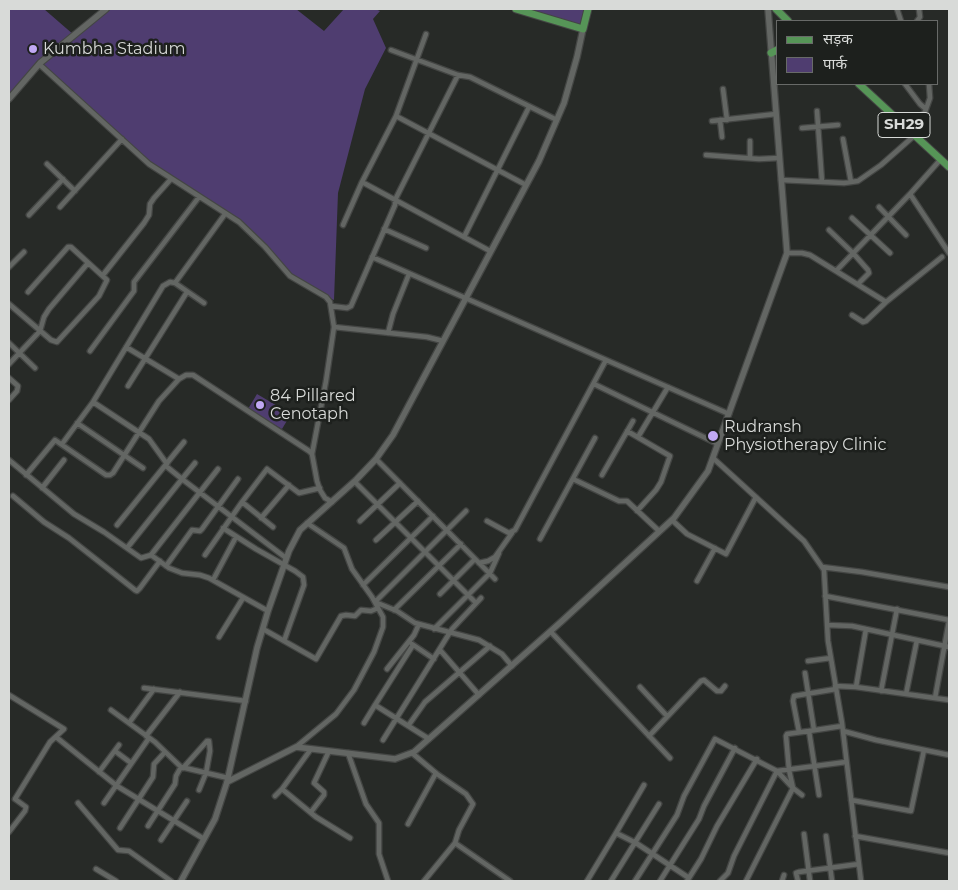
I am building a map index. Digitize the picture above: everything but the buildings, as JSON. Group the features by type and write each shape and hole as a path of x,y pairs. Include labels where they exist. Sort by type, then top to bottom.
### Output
{"main road":[{"path":"516,9 584,29 588,9"},
{"path":"776,9 787,20"},
{"name":"SH29","path":"860,85 949,167"}],"street":[{"path":"9,99 39,64 106,9"},
{"path":"296,747 396,759 412,753 551,632 672,520 708,471 787,253 776,114 774,51 768,9"},
{"path":"181,881 215,819 228,780 263,629 285,561 300,530 355,482 376,459 393,435 539,161 557,120 578,57 584,29"},
{"path":"343,225 362,182 396,116 426,34"},
{"path":"391,50 458,75 470,77 557,120"},
{"path":"39,64 149,164 247,230 290,276 326,297 330,302 334,327 312,454 317,481 325,498 332,502"},
{"path":"331,306 347,308 350,306 395,205 395,200 458,75"},
{"path":"906,85 926,109"},
{"path":"908,129 926,109 930,98 928,85"},
{"path":"723,89 727,120"},
{"path":"464,237 529,107"},
{"path":"817,111 822,182"},
{"path":"712,121 776,114"},
{"path":"396,116 526,185"},
{"path":"720,120 722,137"},
{"path":"802,128 838,125"},
{"path":"781,180 858,181 881,165 915,135"},
{"path":"60,207 122,139"},
{"path":"843,139 851,182"},
{"path":"750,141 750,158"},
{"path":"706,155 779,158"},
{"path":"836,271 941,159"},
{"path":"47,164 75,191"},
{"path":"30,215 63,179"},
{"path":"103,275 144,223 149,215 150,204 171,179"},
{"path":"362,182 490,251"},
{"path":"910,194 949,253"},
{"path":"90,351 134,291 134,282 199,197"},
{"path":"879,208 906,235"},
{"path":"175,284 225,214"},
{"path":"852,218 890,254"},
{"path":"384,229 426,248"},
{"path":"830,230 868,270 869,273 858,284"},
{"path":"9,304 51,340 58,342 99,296 107,280 71,247 68,247 28,292"},
{"path":"9,268 24,252"},
{"path":"787,253 810,255 886,302"},
{"path":"372,257 729,414"},
{"path":"852,315 863,322 866,321 886,302 942,258"},
{"path":"9,364 40,331 44,317 49,309 88,263"},
{"path":"388,333 393,314 409,274"},
{"path":"62,444 92,402 163,286 170,282 175,284 204,303"},
{"path":"128,386 187,292"},
{"path":"334,327 427,337 442,341"},
{"path":"9,343 35,368"},
{"path":"126,347 180,379"},
{"path":"434,629 490,573 499,553 515,530 606,360"},
{"path":"26,475 54,440 106,475 113,473 159,401 186,375 194,375 312,454"},
{"path":"9,378 18,386 17,391 9,400"},
{"path":"594,384 718,444"},
{"path":"638,437 668,387"},
{"path":"92,402 154,444 166,465 301,574 304,581 284,641"},
{"path":"602,475 633,421"},
{"path":"77,423 143,468"},
{"path":"627,431 670,456 661,482 637,511"},
{"path":"540,539 595,438"},
{"path":"117,526 184,442"},
{"path":"713,458 804,541 824,570 827,625 861,881"},
{"path":"376,459 495,579"},
{"path":"9,460 74,514 141,558 151,555 218,469"},
{"path":"42,488 64,460"},
{"path":"127,548 195,463"},
{"path":"205,555 267,469 299,493 320,488"},
{"path":"573,479 619,501 627,501 660,531"},
{"path":"166,566 190,533 195,529 200,531 202,529 238,480"},
{"path":"355,482 476,603"},
{"path":"360,521 400,483"},
{"path":"262,518 289,485"},
{"path":"13,496 44,522 69,538 137,591 160,561"},
{"path":"672,520 687,534 726,554 756,497"},
{"path":"376,540 418,501"},
{"path":"242,502 273,527"},
{"path":"374,602 466,511"},
{"path":"364,586 433,516"},
{"path":"487,521 502,530 512,533"},
{"path":"111,710 147,737 182,768 228,780 296,747 336,714 354,690 374,652 383,627 383,617 352,569 344,548 307,523"},
{"path":"224,528 236,537 285,561"},
{"path":"212,580 236,537"},
{"path":"394,610 461,544"},
{"path":"697,581 715,548"},
{"path":"440,594 477,561 491,560 499,553"},
{"path":"151,555 166,566 182,573 200,575 212,580 268,611"},
{"path":"822,567 949,587"},
{"path":"825,596 949,620 947,647 935,698"},
{"path":"219,637 243,598"},
{"path":"383,740 449,633 481,598"},
{"path":"374,602 420,624 479,640 502,654 512,666"},
{"path":"263,629 317,659 341,616 346,614 355,616 361,610 371,611 378,608"},
{"path":"881,691 897,609"},
{"path":"364,722 411,644 420,624"},
{"path":"827,625 852,626 947,647"},
{"path":"856,687 866,629"},
{"path":"551,632 670,758"},
{"path":"906,694 917,640"},
{"path":"411,644 434,659"},
{"path":"387,669 411,644"},
{"path":"408,726 425,702 490,646"},
{"path":"440,650 479,695"},
{"path":"808,661 831,658"},
{"path":"805,673 819,795"},
{"path":"648,736 701,681 704,680 718,691 721,691 725,686"},
{"path":"640,687 668,716"},
{"path":"800,732 793,698 796,695 836,687 856,687 949,700"},
{"path":"144,688 246,701"},
{"path":"129,723 154,689"},
{"path":"104,803 117,786 147,737 180,692"},
{"path":"9,695 63,728 63,731 50,742 15,799 26,807 9,832"},
{"path":"375,705 429,740"},
{"path":"746,881 793,788 785,738 787,734 811,730 842,729 949,755"},
{"path":"56,737 117,786 204,839"},
{"path":"635,881 677,815 684,796 715,739 777,771 802,795"},
{"path":"148,826 175,784 176,776 207,741 210,741 206,773 199,790"},
{"path":"99,772 119,745"},
{"path":"660,881 699,819 735,748"},
{"path":"275,796 311,749"},
{"path":"115,750 131,763"},
{"path":"851,800 911,811 924,750"},
{"path":"311,812 324,795 324,792 314,783 329,751"},
{"path":"120,828 153,776 154,764 165,752"},
{"path":"348,753 366,804 379,823 379,854 388,881"},
{"path":"412,753 466,794 473,804 459,830 455,843 424,881"},
{"path":"616,833 636,843 670,865 688,880 757,760"},
{"path":"777,771 846,762"},
{"path":"720,881 728,873 734,856 777,771"},
{"path":"408,824 436,773"},
{"path":"587,881 644,785"},
{"path":"282,788 311,812 350,838"},
{"path":"161,840 187,801"},
{"path":"78,803 118,850 129,851 171,881"},
{"path":"611,881 636,843 658,804"},
{"path":"804,834 810,881"},
{"path":"826,836 832,881"},
{"path":"855,836 949,853"},
{"path":"455,843 510,881"},
{"path":"798,881 796,874 858,864"},
{"path":"96,869 116,881"},
{"path":"782,881 784,875"}],"green space":[{"path":"9,9 44,9 74,35 106,9 296,9 324,31 344,9 375,9 380,11 373,19 386,48 365,89 338,193 334,300 309,288 286,272 244,226 176,182 140,155 40,63 9,99"},
{"path":"521,9 588,9 583,29"},
{"path":"257,394 291,414 282,429 248,409"}],"place":[{"name":"Kumbha Stadium","path":"33,49"},
{"name":"84 Pillared Cenotaph","path":"260,405"},
{"name":"Rudransh Physiotherapy Clinic","path":"713,436"}]}
